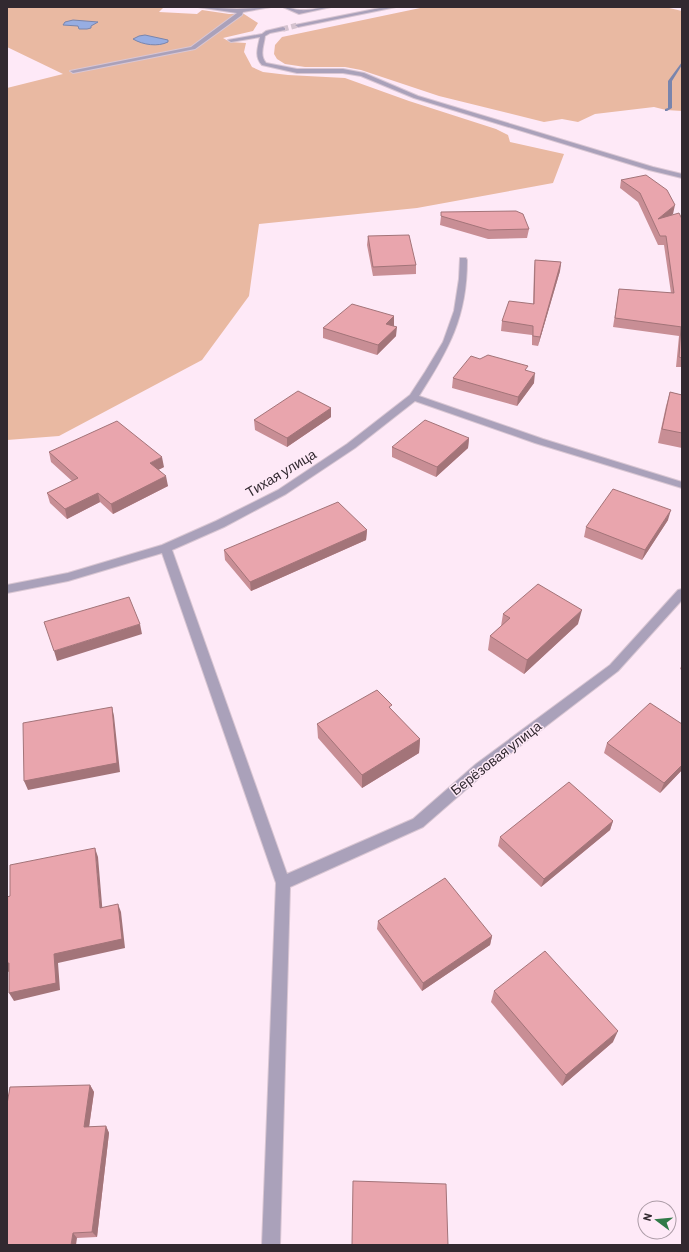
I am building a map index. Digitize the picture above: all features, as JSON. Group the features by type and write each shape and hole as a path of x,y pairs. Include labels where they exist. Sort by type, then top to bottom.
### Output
{"street":[{"path":"201,7 240,11 268,7"},
{"path":"286,7 299,12 328,7"},
{"path":"298,25 392,7"},
{"path":"73,71 194,48 240,14 240,11"},
{"path":"231,40 263,35 268,32 283,29"},
{"path":"263,35 259,54 261,61 264,64 290,70 343,71 362,74 416,97 682,176"},
{"path":"651,168 681,184"},
{"name":"Тихая улица","path":"7,589 68,577 166,548 220,524 282,492 351,446 414,397 447,342 458,311 463,279 463,260"},
{"path":"414,397 539,441 682,485"},
{"path":"166,548 283,883 272,1245"},
{"name":"Берёзовая улица","path":"283,883 418,822 481,768 614,668 682,593"}],"shaded area":[{"path":"7,7 163,7 159,12 197,14 202,10 229,14 244,14 258,23 253,31 223,38 230,42 246,43 244,52 252,67 263,72 345,78 409,101 496,129 508,135 510,142 564,154 553,183 417,208 259,224 249,296 202,360 59,436 7,440 7,88 63,74 7,47"},
{"path":"425,7 665,7 682,11 682,111 666,110 654,107 595,114 578,122 562,119 544,122 439,96 361,70 345,67 305,67 285,64 277,59 274,54 275,45 282,37"}],"water":[{"path":"73,20 98,22 91,26 91,28 87,29 79,29 78,26 63,25 65,22"},
{"path":"145,35 168,40 168,42 164,44 150,45 133,39"}],"building":[{"path":"646,175 667,190 675,205 658,219 679,213 682,219 682,327 615,318 619,289 674,293 666,236 660,236 640,193 621,180"},
{"path":"516,211 523,214 529,229 489,230 441,216 441,212"},
{"path":"409,235 416,265 373,267 368,236"},
{"path":"535,260 561,262 540,337 533,336 533,326 502,321 509,301 534,304"},
{"path":"352,304 394,316 386,324 397,327 378,345 323,328"},
{"path":"682,327 682,358 679,357"},
{"path":"488,355 528,366 525,370 535,373 518,397 453,378 471,356 480,359"},
{"path":"298,391 331,408 287,438 254,420"},
{"path":"670,392 682,395 682,433 662,429"},
{"path":"425,420 469,438 437,467 392,447"},
{"path":"117,421 162,457 150,463 166,476 111,504 98,493 65,509 47,493 78,478 49,452"},
{"path":"613,489 671,510 645,550 586,527"},
{"path":"338,502 367,530 250,582 224,550"},
{"path":"538,584 582,610 527,660 490,636 510,618 503,614"},
{"path":"129,597 140,624 54,651 44,622"},
{"path":"377,690 392,705 389,707 420,739 362,775 317,724"},
{"path":"650,703 682,724 682,765 664,783 607,743"},
{"path":"112,707 117,763 24,781 23,723"},
{"path":"569,782 613,821 544,879 500,837"},
{"path":"95,848 100,908 118,904 122,939 54,954 56,983 9,993 9,963 7,963 7,897 10,896 10,865"},
{"path":"445,878 492,936 423,983 378,921"},
{"path":"545,951 618,1031 566,1075 494,991"},
{"path":"90,1085 84,1127 106,1126 92,1232 73,1233 71,1245 7,1245 7,1104 10,1087"},
{"path":"353,1181 446,1184 448,1245 352,1245"}],"waterway":[{"path":"666,110 670,108 670,81 682,63"}],"tunnel":[{"path":"283,29 298,25"}]}
